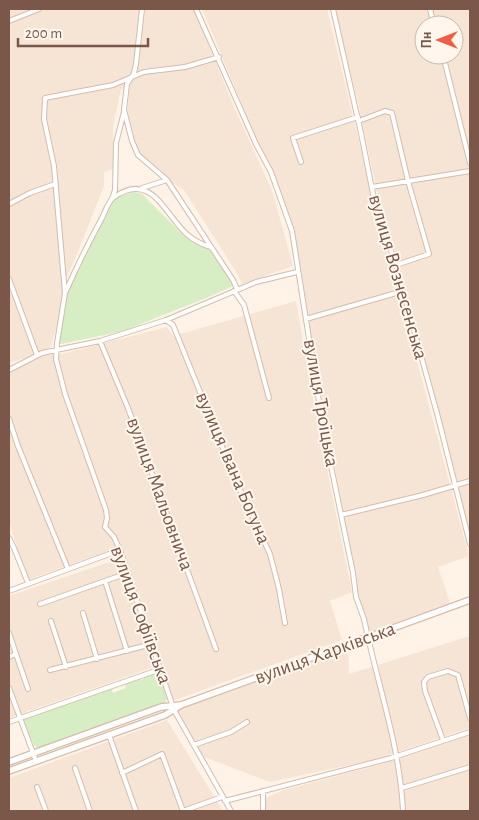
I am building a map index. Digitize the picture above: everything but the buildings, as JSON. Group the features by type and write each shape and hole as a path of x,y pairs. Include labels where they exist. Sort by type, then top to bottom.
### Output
{"street":[{"path":"9,20 39,9"},
{"path":"65,293 115,190 116,143 124,110 127,86 136,64 142,9"},
{"name":"вулиця Троїцька","path":"196,9 280,196 292,231 323,427 356,597 362,613 396,756 402,788 403,811"},
{"name":"вулиця Вознесенська","path":"333,9 379,218 396,265 438,417 470,544"},
{"path":"65,293 54,166 44,123 45,98 113,85 144,72 185,68 219,57"},
{"path":"446,65 470,163"},
{"path":"124,110 137,152 167,180 233,280 244,305 269,398"},
{"path":"301,162 293,138 385,111 392,113 408,181 429,254 396,265"},
{"path":"372,187 470,171"},
{"path":"112,199 127,191 167,180"},
{"path":"9,204 30,193 55,184"},
{"path":"142,188 150,192 157,199 176,225 187,235 198,244 211,247"},
{"path":"9,370 37,356 100,341 166,320 256,282 297,272"},
{"path":"9,279 37,356"},
{"path":"306,319 403,291"},
{"name":"вулиця Софіївська","path":"65,293 56,351 58,366 65,394 106,510 105,527 114,537 120,550 173,708 231,811"},
{"name":"вулиця Івана Богуна","path":"166,320 173,325 248,511 270,554 279,588 285,623"},
{"name":"вулиця Мальовнича","path":"100,341 128,408 216,649"},
{"path":"9,419 18,446 68,569"},
{"path":"341,515 470,481"},
{"path":"9,538 28,583"},
{"path":"9,591 120,550"},
{"path":"40,604 128,573"},
{"path":"105,581 127,651"},
{"name":"вулиця Харківська","path":"9,771 109,735 180,705 470,600"},
{"path":"82,613 97,659"},
{"path":"51,621 66,667"},
{"path":"9,634 28,689"},
{"path":"50,670 152,644"},
{"path":"9,657 16,654"},
{"path":"9,722 161,669"},
{"path":"442,740 424,691 424,682 428,677 448,671 458,675 470,718"},
{"path":"9,688 36,761"},
{"name":"вулиця Харківська","path":"9,762 161,707 173,708"},
{"path":"194,745 231,732 247,722"},
{"path":"122,773 162,754 183,811 396,756 470,732"},
{"path":"109,735 136,811"},
{"path":"402,788 470,767"},
{"path":"75,768 90,811"},
{"path":"37,787 46,811"},
{"path":"262,811 263,791"}],"shaded area":[{"path":"9,9 194,9 234,107 273,193 293,266 242,284 184,190 168,180 137,154 130,145 127,119 129,91 121,89 113,126 113,169 104,172 104,186 64,282 60,313 51,347 29,357 9,363"},
{"path":"202,9 327,9 381,232 469,556 438,567 450,603 368,632 357,590 297,257 275,177 261,150"},
{"path":"335,9 470,9 470,535 408,294 376,188 360,111"},
{"path":"296,301 315,410 352,592 330,601 342,640 172,701 163,675 163,665 122,546 27,580 9,521 9,372 46,354 58,355 167,327 173,336"},
{"path":"118,559 157,666 9,718 9,596"},
{"path":"470,636 470,728 373,760 270,782 204,757 177,717 177,710 348,649 349,674"},
{"path":"167,720 223,811 9,811 9,778"},
{"path":"470,735 470,811 263,811 261,800 284,790 389,762"}],"green space":[{"path":"133,192 142,194 193,243 209,249 225,270 233,286 123,331 61,344 56,342 64,292 110,203 116,198"},
{"path":"155,672 160,674 168,696 165,703 38,748 34,745 23,722 25,718 111,688 113,693 126,688 125,683 139,678 141,680 144,679 144,676"}]}
